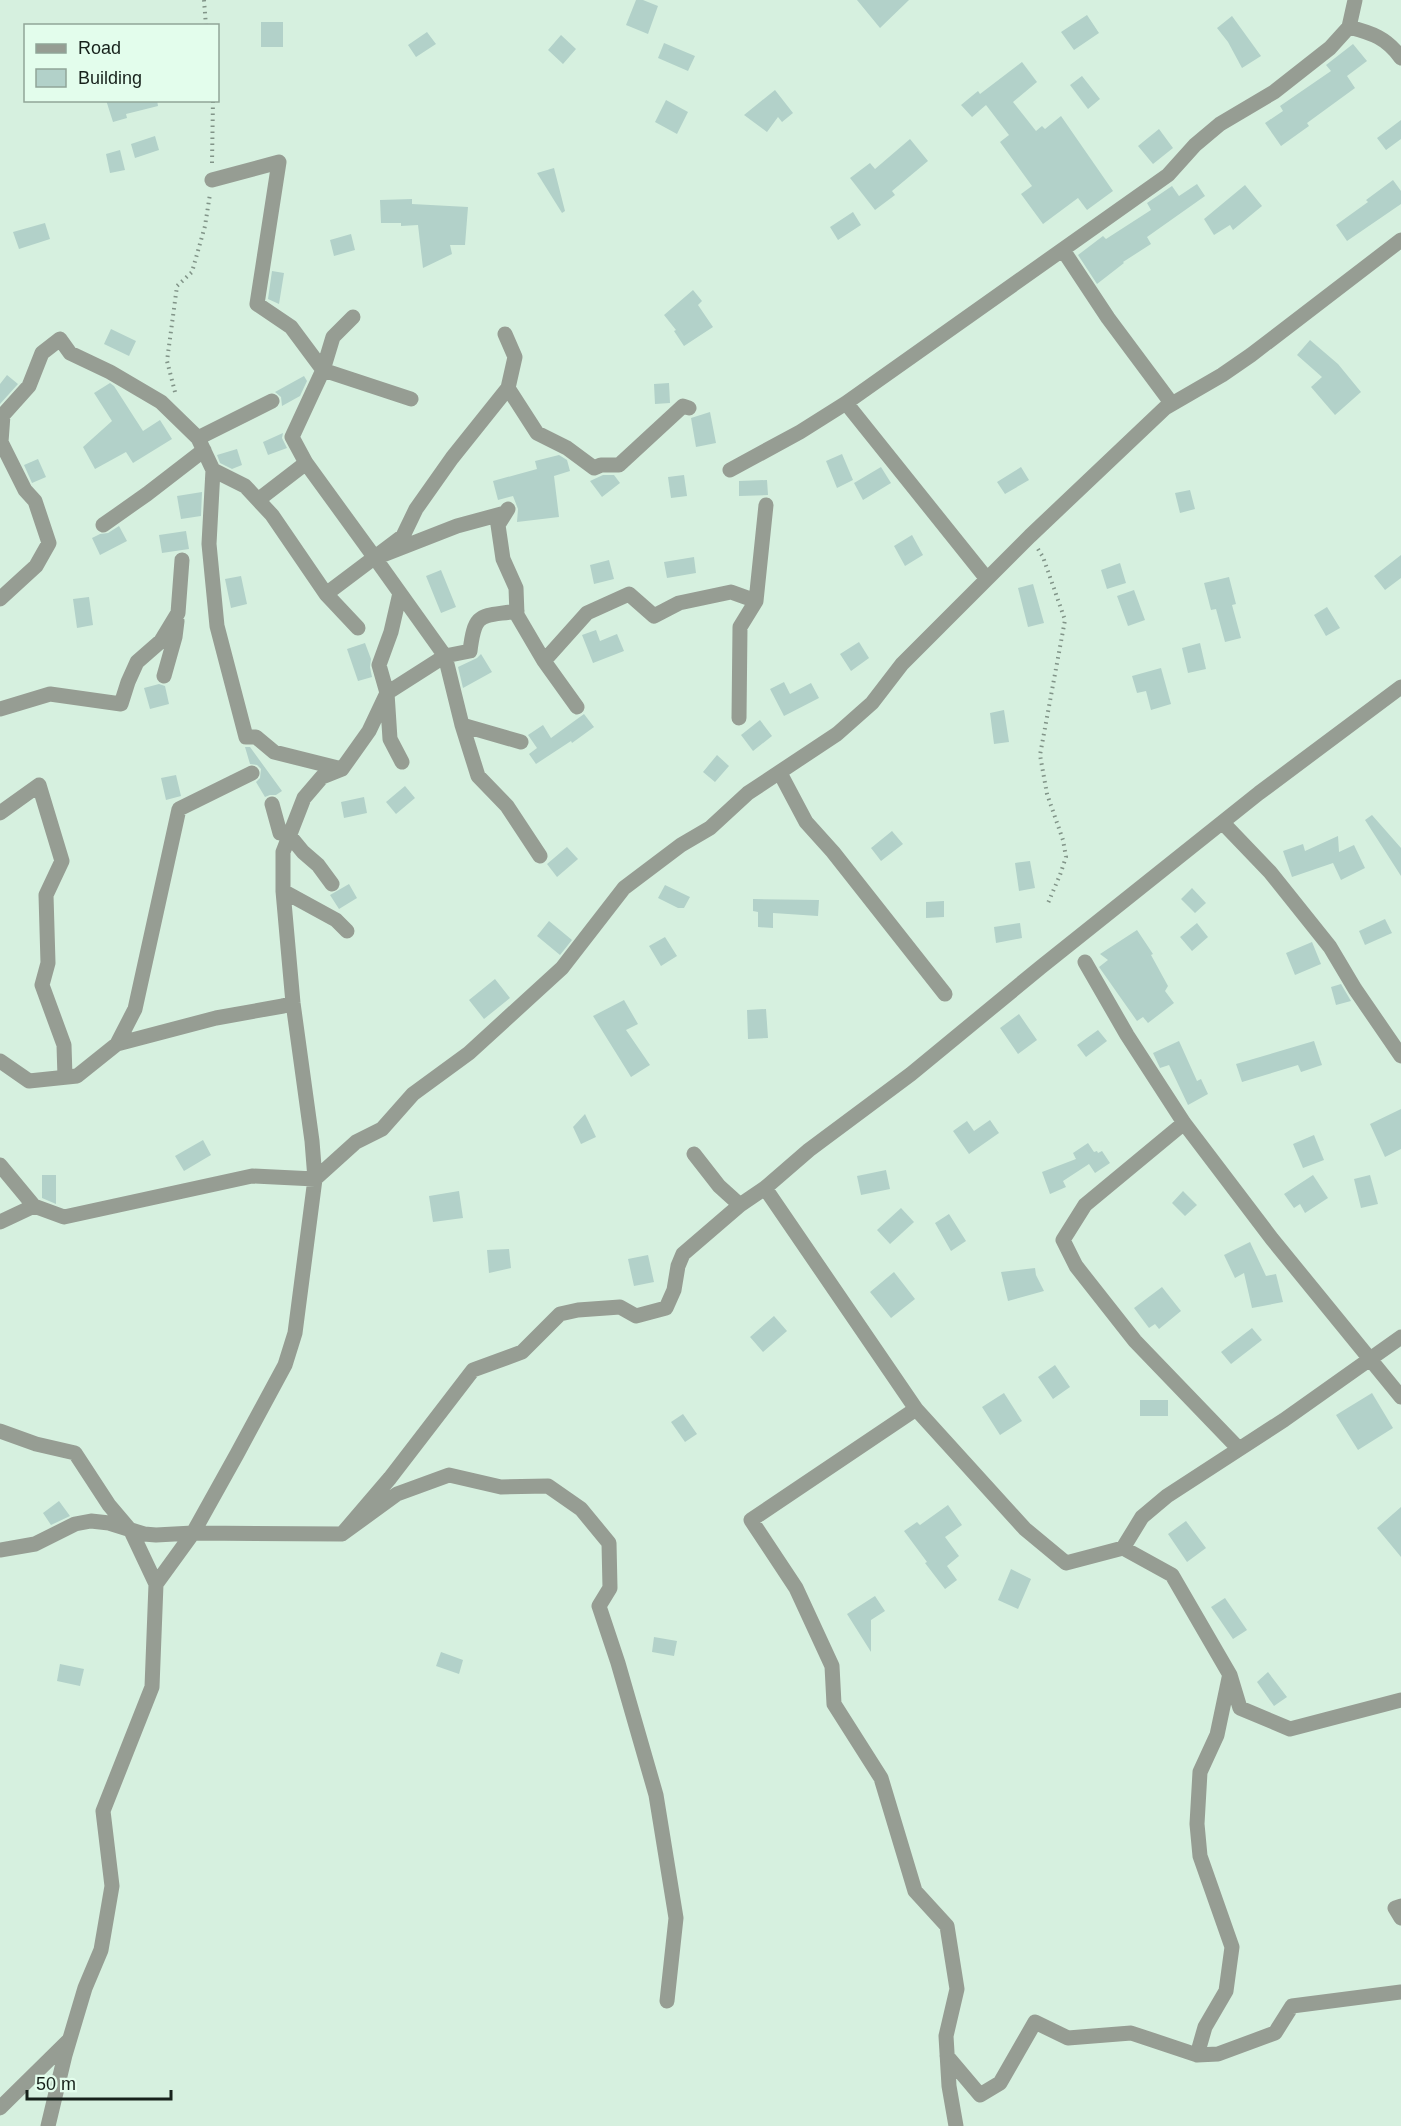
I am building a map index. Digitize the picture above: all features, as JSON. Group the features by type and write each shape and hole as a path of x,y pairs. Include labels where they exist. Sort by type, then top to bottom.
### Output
{"street":[{"path":"730,470 800,432 846,403 1168,175 1195,145 1220,124 1274,92 1330,48 1349,27 1356,0"},
{"path":"1349,27 1372,33 1392,45 1401,58"},
{"path":"212,180 279,162 257,304 291,327 323,370 411,399"},
{"path":"0,1165 34,1206 64,1217 252,1176 315,1179 356,1142 382,1129 413,1094 469,1053 562,968 624,888 681,845 710,828 748,794 837,734 872,703 902,664 1030,536 1172,404 1251,355 1401,240"},
{"path":"1063,250 1108,318 1172,404"},
{"path":"353,317 333,337 323,370 292,437 306,463 445,656 462,725 478,776 507,806 540,856"},
{"path":"326,594 403,536 416,509 452,458 508,388 515,357 505,334"},
{"path":"0,599 36,566 49,543 35,501 25,490 1,442 3,415 29,386 42,353 60,339 70,354 110,372 161,402 201,444 213,470 209,544 218,626 246,737 256,737 274,752 342,769"},
{"path":"508,388 537,433 567,448 594,468 601,465 619,465 683,406 688,408"},
{"path":"103,525 147,494 201,444 273,401"},
{"path":"846,403 987,579"},
{"path":"258,500 306,463"},
{"path":"213,470 245,486 258,500 278,524 326,594 358,628"},
{"path":"739,718 740,627 756,601 766,505"},
{"path":"375,558 457,526 507,511 498,525 503,559 516,588 517,615 544,661 577,707"},
{"path":"164,676 175,637 182,560"},
{"path":"544,661 587,613 629,594 654,616 679,603 730,592 756,601"},
{"path":"400,593 391,632 379,665 387,693 390,739 402,762"},
{"path":"156,1584 192,1533 278,1379 290,1352 295,1333 315,1179 293,1003 283,891 283,852 289,835 304,798 322,777 342,769 369,731 387,693 445,656 470,651 472,627 485,614 517,611"},
{"path":"0,709 50,694 122,704 137,662 161,641 178,613"},
{"path":"342,1534 390,1478 473,1370 522,1352 560,1314 578,1310 620,1307 636,1316 666,1308 674,1290 678,1266 683,1254 740,1205 911,1074 1059,952 1305,758 1401,687"},
{"path":"462,725 521,742"},
{"path":"117,1044 135,1009 179,809 252,773"},
{"path":"780,773 806,822 833,852 945,994"},
{"path":"0,813 39,785 62,861 46,895 48,963 42,985 64,1045 65,1077"},
{"path":"272,804 280,833 289,835 318,865 332,884"},
{"path":"1223,823 1270,872 1330,947 1355,989 1401,1056"},
{"path":"283,891 336,920 346,931"},
{"path":"1085,962 1127,1035 1184,1123 1272,1239 1401,1397"},
{"path":"0,1061 29,1081 77,1076 117,1044 216,1017 293,1003"},
{"path":"1184,1123 1084,1205 1063,1240 1076,1266 1135,1341 1239,1449"},
{"path":"694,1154 719,1186 740,1205"},
{"path":"765,1188 916,1409 1024,1529 1066,1563 1123,1548 1172,1575 1230,1675 1240,1708 1290,1729 1401,1700"},
{"path":"0,1222 34,1206"},
{"path":"1123,1548 1142,1517 1167,1496 1401,1337"},
{"path":"916,1409 751,1520 796,1588 832,1666 834,1704 880,1778 915,1891 946,1926 957,1989 946,2036 949,2086 956,2126"},
{"path":"0,1431 36,1444 75,1453 109,1505 131,1531 156,1584 152,1687 103,1811 112,1886 101,1950 70,2038 48,2126"},
{"path":"0,1550 35,1544 83,1522 101,1522 131,1531 156,1535 192,1533 342,1534 397,1494 449,1475 501,1486 548,1485 581,1509 609,1543 610,1588 599,1606 656,1795 676,1918 667,2001"},
{"path":"1197,2055 1205,2027 1226,1991 1232,1947 1200,1856 1197,1824 1200,1772 1217,1735 1230,1675"},
{"path":"1401,1906 1395,1908 1401,1918"},
{"path":"947,2056 980,2095 1000,2083 1035,2022 1068,2038 1131,2033 1197,2055 1218,2054 1275,2033 1292,2006 1401,1992"},
{"path":"0,2108 70,2038"}],"path":[{"path":"204,0 206,24"},
{"path":"175,395 167,361 177,286 192,272 205,226 212,180 213,102"},
{"path":"1030,536 1043,557 1065,620 1040,755 1047,794 1063,840 1066,856 1048,903"}],"building":[{"path":"636,0 643,0 658,6 648,34 626,25"},
{"path":"857,0 909,0 880,28"},
{"path":"1087,15 1099,33 1074,50 1061,32"},
{"path":"1232,16 1261,56 1242,68 1228,42 1217,28"},
{"path":"261,22 283,22 283,47 261,47"},
{"path":"427,32 436,44 416,57 408,45"},
{"path":"561,35 576,49 563,64 548,50"},
{"path":"664,43 695,56 688,71 658,58"},
{"path":"1353,44 1367,61 1347,76 1355,88 1307,123 1309,126 1281,146 1265,123 1283,111 1280,106 1331,71 1326,65"},
{"path":"1022,62 1037,82 1013,102 1036,131 1042,126 1045,129 1061,116 1113,191 1087,210 1078,198 1043,224 1021,194 1032,186 1000,142 1009,135 986,105 972,117 961,105 978,91 980,94"},
{"path":"1082,76 1100,99 1088,109 1070,85"},
{"path":"775,90 793,113 782,122 778,117 767,132 744,115"},
{"path":"666,100 688,112 677,134 655,122"},
{"path":"107,102 157,102 158,106 126,114 127,118 113,122"},
{"path":"1401,120 1401,139 1386,150 1377,138"},
{"path":"1159,129 1173,148 1153,164 1138,146"},
{"path":"155,136 159,150 135,158 131,144"},
{"path":"910,139 928,161 892,191 895,195 875,210 850,178 870,163 875,169"},
{"path":"120,150 125,170 110,173 106,154"},
{"path":"554,168 565,211 562,213 537,173"},
{"path":"1393,180 1401,191 1401,204 1347,241 1336,225"},
{"path":"1197,184 1205,196 1147,237 1151,244 1123,262 1097,284 1078,255 1103,236 1106,239 1151,210 1147,203 1172,186 1179,196"},
{"path":"1245,185 1262,206 1233,230 1230,225 1214,235 1204,219"},
{"path":"412,199 412,204 468,207 465,245 450,245 452,254 423,268 418,225 401,226 401,223 381,223 380,200"},
{"path":"853,212 861,225 838,240 830,227"},
{"path":"45,223 50,239 19,249 13,232"},
{"path":"351,234 355,250 334,256 330,240"},
{"path":"272,271 284,273 279,304 268,299"},
{"path":"693,290 702,301 698,305 713,327 684,346 674,331 676,330 664,315"},
{"path":"111,329 136,341 129,356 104,344"},
{"path":"1310,340 1338,364 1361,392 1335,415 1311,387 1322,377 1297,355"},
{"path":"7,375 18,384 0,404 0,384"},
{"path":"304,376 307,381 300,396 282,406 281,397 275,392"},
{"path":"110,383 143,431 160,420 172,439 133,463 126,452 95,469 83,447 112,421 94,393"},
{"path":"669,383 670,403 655,404 654,384"},
{"path":"710,412 716,443 696,447 691,418"},
{"path":"283,433 282,438 287,448 268,455 263,442"},
{"path":"237,449 242,465 232,469 220,463 217,455"},
{"path":"842,454 853,480 837,488 826,461"},
{"path":"559,455 567,460 570,471 554,476 559,517 517,522 518,509 513,496 498,500 493,481 537,469 535,461"},
{"path":"38,459 46,477 32,483 24,465"},
{"path":"881,467 891,483 863,500 854,483"},
{"path":"1021,467 1029,480 1005,494 997,482"},
{"path":"603,475 614,475 620,483 602,497 590,481"},
{"path":"684,475 687,496 671,498 668,477"},
{"path":"767,480 768,495 739,496 739,481"},
{"path":"1190,490 1195,509 1180,513 1175,493"},
{"path":"202,492 201,516 181,519 177,496"},
{"path":"119,526 127,541 100,555 92,538 108,533"},
{"path":"186,531 189,549 162,553 159,535"},
{"path":"912,535 923,555 905,566 894,546"},
{"path":"1401,555 1401,578 1385,590 1374,576"},
{"path":"694,557 696,573 667,578 664,562"},
{"path":"609,560 614,579 594,584 590,565"},
{"path":"1120,563 1126,583 1107,589 1101,570"},
{"path":"441,570 456,607 441,613 426,576"},
{"path":"241,576 247,604 231,608 225,579"},
{"path":"1229,577 1236,604 1232,605 1241,638 1225,642 1216,609 1211,610 1204,583"},
{"path":"1033,584 1044,623 1028,627 1018,588"},
{"path":"1134,590 1145,620 1128,626 1117,596"},
{"path":"89,597 93,625 77,628 73,599"},
{"path":"1327,607 1340,628 1326,636 1314,615"},
{"path":"596,630 600,641 617,634 624,651 593,663 582,635"},
{"path":"859,642 869,658 851,671 840,654"},
{"path":"365,643 371,659 372,677 358,681 347,649"},
{"path":"1200,643 1206,669 1188,673 1182,648"},
{"path":"481,654 492,672 463,688 458,667"},
{"path":"1161,668 1171,704 1151,710 1146,691 1137,693 1132,676"},
{"path":"784,682 790,694 811,683 819,698 784,716 770,689"},
{"path":"159,684 165,686 169,704 150,709 144,688"},
{"path":"1004,710 1009,742 994,744 990,713"},
{"path":"584,714 594,727 536,764 529,754 537,748 528,735 543,725 551,738"},
{"path":"760,720 772,736 753,751 741,735"},
{"path":"245,747 250,747 282,791 265,797 256,782 260,778 261,769 257,765 250,764"},
{"path":"717,755 729,766 715,782 703,772"},
{"path":"176,775 181,796 166,800 161,778"},
{"path":"405,786 415,798 396,814 386,802"},
{"path":"364,797 367,813 344,818 341,802"},
{"path":"1372,815 1401,848 1401,876 1365,820"},
{"path":"892,831 903,844 881,861 871,848"},
{"path":"1338,836 1339,852 1354,845 1365,868 1341,880 1333,863 1292,877 1283,851 1303,844 1305,851"},
{"path":"567,847 578,859 557,877 547,864"},
{"path":"1030,861 1035,888 1019,891 1015,863"},
{"path":"349,884 357,898 339,909 330,895"},
{"path":"665,885 690,897 684,908 678,908 658,898"},
{"path":"1192,888 1206,903 1195,913 1181,899"},
{"path":"753,899 819,900 818,916 773,913 773,928 758,927 758,912 753,911"},
{"path":"944,901 944,917 926,918 926,902"},
{"path":"1385,919 1392,933 1365,945 1359,931"},
{"path":"549,921 572,940 560,955 537,936"},
{"path":"1020,923 1022,938 996,943 994,927"},
{"path":"1197,923 1208,937 1192,951 1180,937"},
{"path":"1137,930 1153,954 1151,955 1168,986 1165,991 1174,1003 1148,1023 1143,1017 1137,1021 1099,967 1108,960 1100,954"},
{"path":"665,937 677,956 661,966 649,946"},
{"path":"1312,942 1321,964 1295,975 1286,953"},
{"path":"495,979 510,998 484,1019 469,1000"},
{"path":"1341,984 1351,1001 1336,1005 1331,987"},
{"path":"624,1000 638,1024 626,1030 650,1065 631,1077 593,1016"},
{"path":"766,1009 768,1038 748,1039 747,1010"},
{"path":"1019,1014 1037,1040 1018,1054 1000,1028"},
{"path":"1098,1030 1107,1041 1086,1057 1077,1045"},
{"path":"1179,1041 1197,1081 1201,1079 1208,1094 1188,1105 1169,1065 1160,1068 1153,1053"},
{"path":"1314,1041 1322,1065 1301,1072 1298,1065 1242,1082 1236,1064"},
{"path":"1401,1109 1401,1149 1385,1157 1370,1124"},
{"path":"585,1114 596,1137 581,1144 573,1127"},
{"path":"990,1120 999,1133 969,1154 953,1131 967,1121 974,1131"},
{"path":"1314,1135 1324,1160 1303,1168 1293,1144"},
{"path":"203,1140 211,1155 184,1171 175,1156"},
{"path":"1088,1143 1094,1152 1102,1151 1110,1163 1095,1173 1089,1164 1063,1181 1066,1187 1050,1194 1042,1172 1076,1159 1073,1153"},
{"path":"886,1170 890,1189 861,1195 857,1176"},
{"path":"42,1175 56,1175 56,1204 42,1198"},
{"path":"1313,1175 1328,1198 1305,1213 1300,1204 1294,1208 1284,1194"},
{"path":"1370,1175 1378,1204 1361,1208 1354,1179"},
{"path":"459,1191 463,1218 433,1222 429,1196"},
{"path":"1183,1191 1197,1205 1185,1216 1172,1203"},
{"path":"901,1208 914,1222 890,1244 877,1230"},
{"path":"949,1214 966,1241 951,1251 935,1223"},
{"path":"1250,1242 1266,1276 1276,1274 1283,1302 1252,1308 1244,1273 1235,1278 1224,1255"},
{"path":"509,1249 511,1268 489,1273 487,1250"},
{"path":"648,1255 654,1282 634,1286 628,1259"},
{"path":"1035,1268 1044,1291 1008,1301 1001,1272"},
{"path":"894,1272 915,1299 891,1318 870,1292"},
{"path":"1162,1287 1181,1311 1159,1329 1155,1324 1149,1328 1134,1308"},
{"path":"774,1316 787,1331 763,1352 750,1337"},
{"path":"1252,1328 1262,1340 1231,1364 1221,1352"},
{"path":"1055,1365 1070,1387 1053,1399 1038,1377"},
{"path":"1004,1393 1022,1421 1000,1435 982,1407"},
{"path":"1372,1393 1393,1428 1358,1450 1336,1415"},
{"path":"1140,1400 1168,1400 1168,1416 1140,1416"},
{"path":"683,1414 697,1434 685,1442 671,1422"},
{"path":"59,1501 70,1516 51,1525 43,1513"},
{"path":"948,1505 962,1525 945,1537 959,1556 947,1566 957,1580 945,1589 904,1531 917,1522 920,1525"},
{"path":"1401,1507 1401,1557 1377,1528"},
{"path":"1186,1521 1206,1548 1187,1562 1168,1534"},
{"path":"1011,1569 1031,1579 1018,1609 998,1600"},
{"path":"875,1596 885,1611 871,1620 871,1652 847,1614"},
{"path":"1225,1598 1247,1630 1233,1639 1211,1607"},
{"path":"654,1637 677,1641 674,1656 652,1652"},
{"path":"441,1652 463,1660 459,1674 436,1666"},
{"path":"60,1664 84,1669 80,1686 57,1681"},
{"path":"1268,1672 1287,1697 1274,1706 1257,1682"}]}
